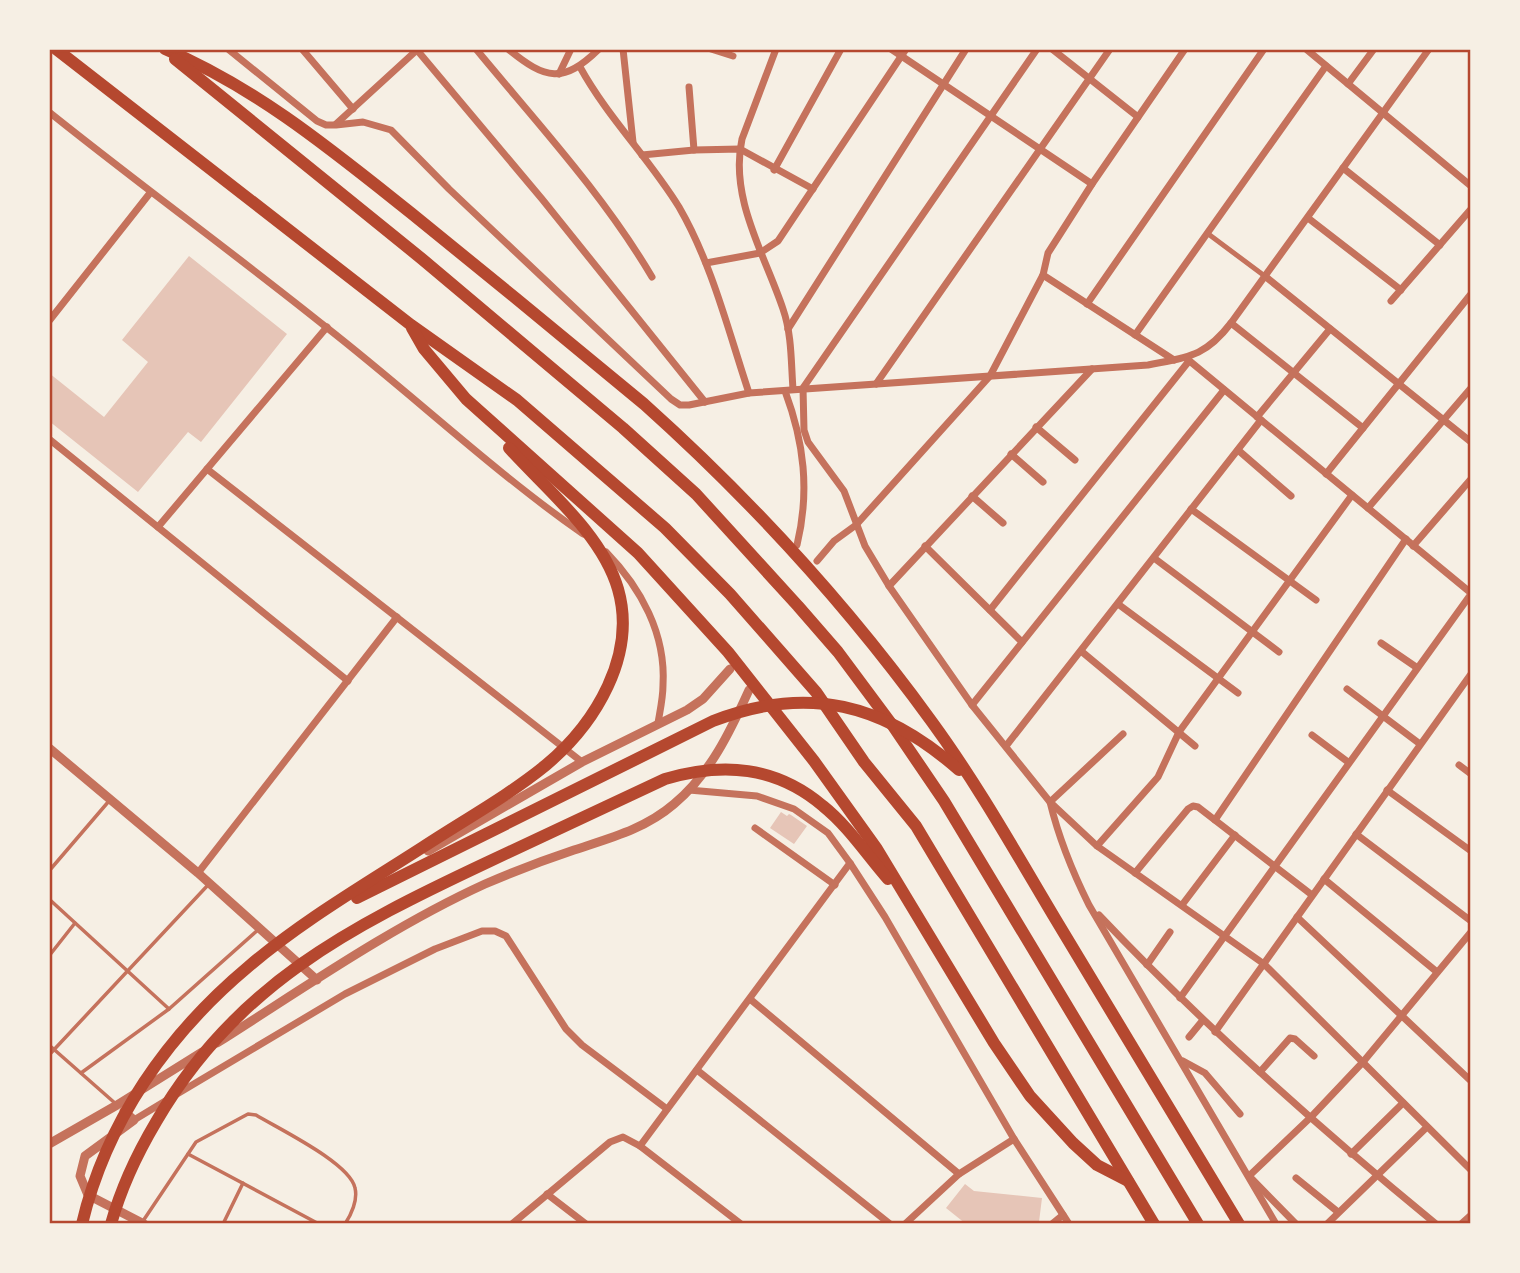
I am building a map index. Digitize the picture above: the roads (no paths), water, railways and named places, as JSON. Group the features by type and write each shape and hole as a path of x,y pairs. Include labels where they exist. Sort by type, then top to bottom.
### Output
{"highway":[{"path":"56,49 411,325 517,400 665,528 740,605 816,692 864,762 916,826 1154,1224"},
{"path":"164,49 200,64 236,84 304,129 591,360 691,446 780,536 861,629 934,724 982,797 1239,1224"},
{"path":"164,49 422,259 623,428 696,494 798,606 838,652 944,801 1199,1224"},
{"path":"82,1224 100,1161 139,1088 164,1054 219,993 249,966 314,917 506,794 547,764 582,726 610,684 620,653 623,621 618,590 607,559 588,534 437,366 411,325"},
{"path":"482,414 638,553 728,652 781,717 846,805 915,910 993,1043 1030,1096 1097,1165 1130,1182"},
{"path":"314,917 713,721 745,709 778,703 844,707 877,716 935,749 960,771 982,797"},
{"path":"111,1224 145,1140 186,1075 220,1034 267,989 319,951 397,905 665,779 692,771 721,768 749,770 777,778 803,790 825,807 845,828 915,910"}],"street":[{"path":"228,49 308,115 326,125 363,122 391,131 449,189 680,405 749,393 803,388 1148,365 1196,355 1217,342 1266,278 1429,49"},
{"path":"302,49 353,109"},
{"path":"476,49 589,184 652,277"},
{"path":"508,49 517,52 528,65 548,73 559,74 580,67 599,49"},
{"path":"559,74 571,49"},
{"path":"622,49 633,143"},
{"path":"712,49 733,55"},
{"path":"776,49 740,149 740,187 760,253 788,329 789,390 804,458 805,492 797,545"},
{"path":"774,170 841,49"},
{"path":"891,49 904,52 943,83 1092,184"},
{"path":"788,329 966,49"},
{"path":"1037,49 803,388 804,430 808,442 844,491 856,526 889,586 972,705 1050,802 1097,846 1264,964 1471,1170"},
{"path":"1052,49 1138,117"},
{"path":"876,383 1110,49"},
{"path":"817,561 834,541 856,526 990,376 1043,275 1048,253 1185,49"},
{"path":"1087,304 1264,49"},
{"path":"1306,49 1471,186"},
{"path":"1315,56 1320,49"},
{"path":"1348,84 1374,49"},
{"path":"336,125 417,50 542,199 705,402"},
{"path":"706,263 760,253 778,242 904,52"},
{"path":"1135,335 1326,66"},
{"path":"580,67 596,95 678,206 706,263 749,393"},
{"path":"689,87 694,150"},
{"path":"49,112 150,193 327,327 511,481 597,544 625,572 647,606 660,644 664,684 658,723"},
{"path":"642,155 740,149 813,189"},
{"path":"1343,169 1440,245"},
{"path":"49,321 150,193"},
{"path":"1391,301 1471,209"},
{"path":"1308,218 1401,290"},
{"path":"1208,233 1471,442"},
{"path":"1043,275 1174,360"},
{"path":"1326,474 1471,294"},
{"path":"1231,323 1363,428"},
{"path":"159,527 327,327"},
{"path":"1006,746 1330,329"},
{"path":"1180,998 1470,590 1187,359"},
{"path":"990,610 1187,359"},
{"path":"889,586 1092,369"},
{"path":"1368,508 1471,388"},
{"path":"972,705 1224,390"},
{"path":"1036,427 1074,460"},
{"path":"49,439 348,681"},
{"path":"1238,450 1291,496"},
{"path":"1011,454 1042,482"},
{"path":"206,468 582,762"},
{"path":"1413,546 1471,479"},
{"path":"1097,846 1158,777 1179,732 1288,579 1352,495"},
{"path":"972,496 1003,523"},
{"path":"1191,509 1316,600"},
{"path":"1215,820 1406,539"},
{"path":"925,546 1022,642"},
{"path":"1154,558 1279,652"},
{"path":"1118,604 1238,694"},
{"path":"198,873 397,617"},
{"path":"1381,643 1416,667"},
{"path":"1081,651 1195,746"},
{"path":"271,940 582,762 703,699 730,669"},
{"path":"1215,1032 1471,674"},
{"path":"1347,689 1420,744"},
{"path":"49,1144 117,1105 419,918 528,865 621,836 658,817 689,790 718,754 749,690"},
{"path":"1050,802 1122,734"},
{"path":"1312,735 1348,762"},
{"path":"49,748 198,873 317,980"},
{"path":"1459,765 1471,774"},
{"path":"689,790 757,796 794,809 828,833 850,863 1014,1139 1069,1224"},
{"path":"1387,790 1471,851"},
{"path":"1050,802 1071,870 1089,905 1276,1224"},
{"path":"1135,873 1193,806 1198,807 1312,895"},
{"path":"755,828 835,885"},
{"path":"1356,834 1471,921"},
{"path":"1182,905 1235,835"},
{"path":"640,1146 850,863"},
{"path":"1324,879 1437,972"},
{"path":"1089,905 1215,1032 1351,1154 1436,1224"},
{"path":"1297,918 1471,1081"},
{"path":"143,1223 88,1195 80,1176 82,1162 90,1151 134,1120 367,982 482,931 495,931 506,936 566,1029 582,1045 667,1110"},
{"path":"1249,1176 1311,1117 1363,1062 1471,932"},
{"path":"1147,965 1170,933"},
{"path":"750,999 959,1174"},
{"path":"1189,1037 1203,1020"},
{"path":"1260,1072 1290,1038 1296,1039 1314,1055"},
{"path":"1182,1061 1205,1073 1240,1114"},
{"path":"697,1070 890,1224"},
{"path":"1351,1154 1403,1103"},
{"path":"117,1105 134,1120"},
{"path":"1327,1224 1427,1127"},
{"path":"512,1224 616,1138 623,1137 640,1146 741,1224"},
{"path":"905,1224 959,1174 1014,1139"},
{"path":"1249,1176 1296,1224"},
{"path":"1296,1178 1338,1212"},
{"path":"547,1194 586,1224"},
{"path":"1052,1224 1063,1215"},
{"path":"1461,1224 1471,1215"}],"lane":[{"path":"49,871 110,799"},
{"path":"49,1055 209,883"},
{"path":"49,899 169,1009"},
{"path":"49,956 75,923"},
{"path":"81,1073 169,1009 259,929"},
{"path":"49,1045 117,1105"},
{"path":"143,1223 195,1142 248,1114 256,1115 346,1171 355,1188 352,1214 345,1224"},
{"path":"188,1154 319,1224"},
{"path":"223,1224 243,1183"}]}
